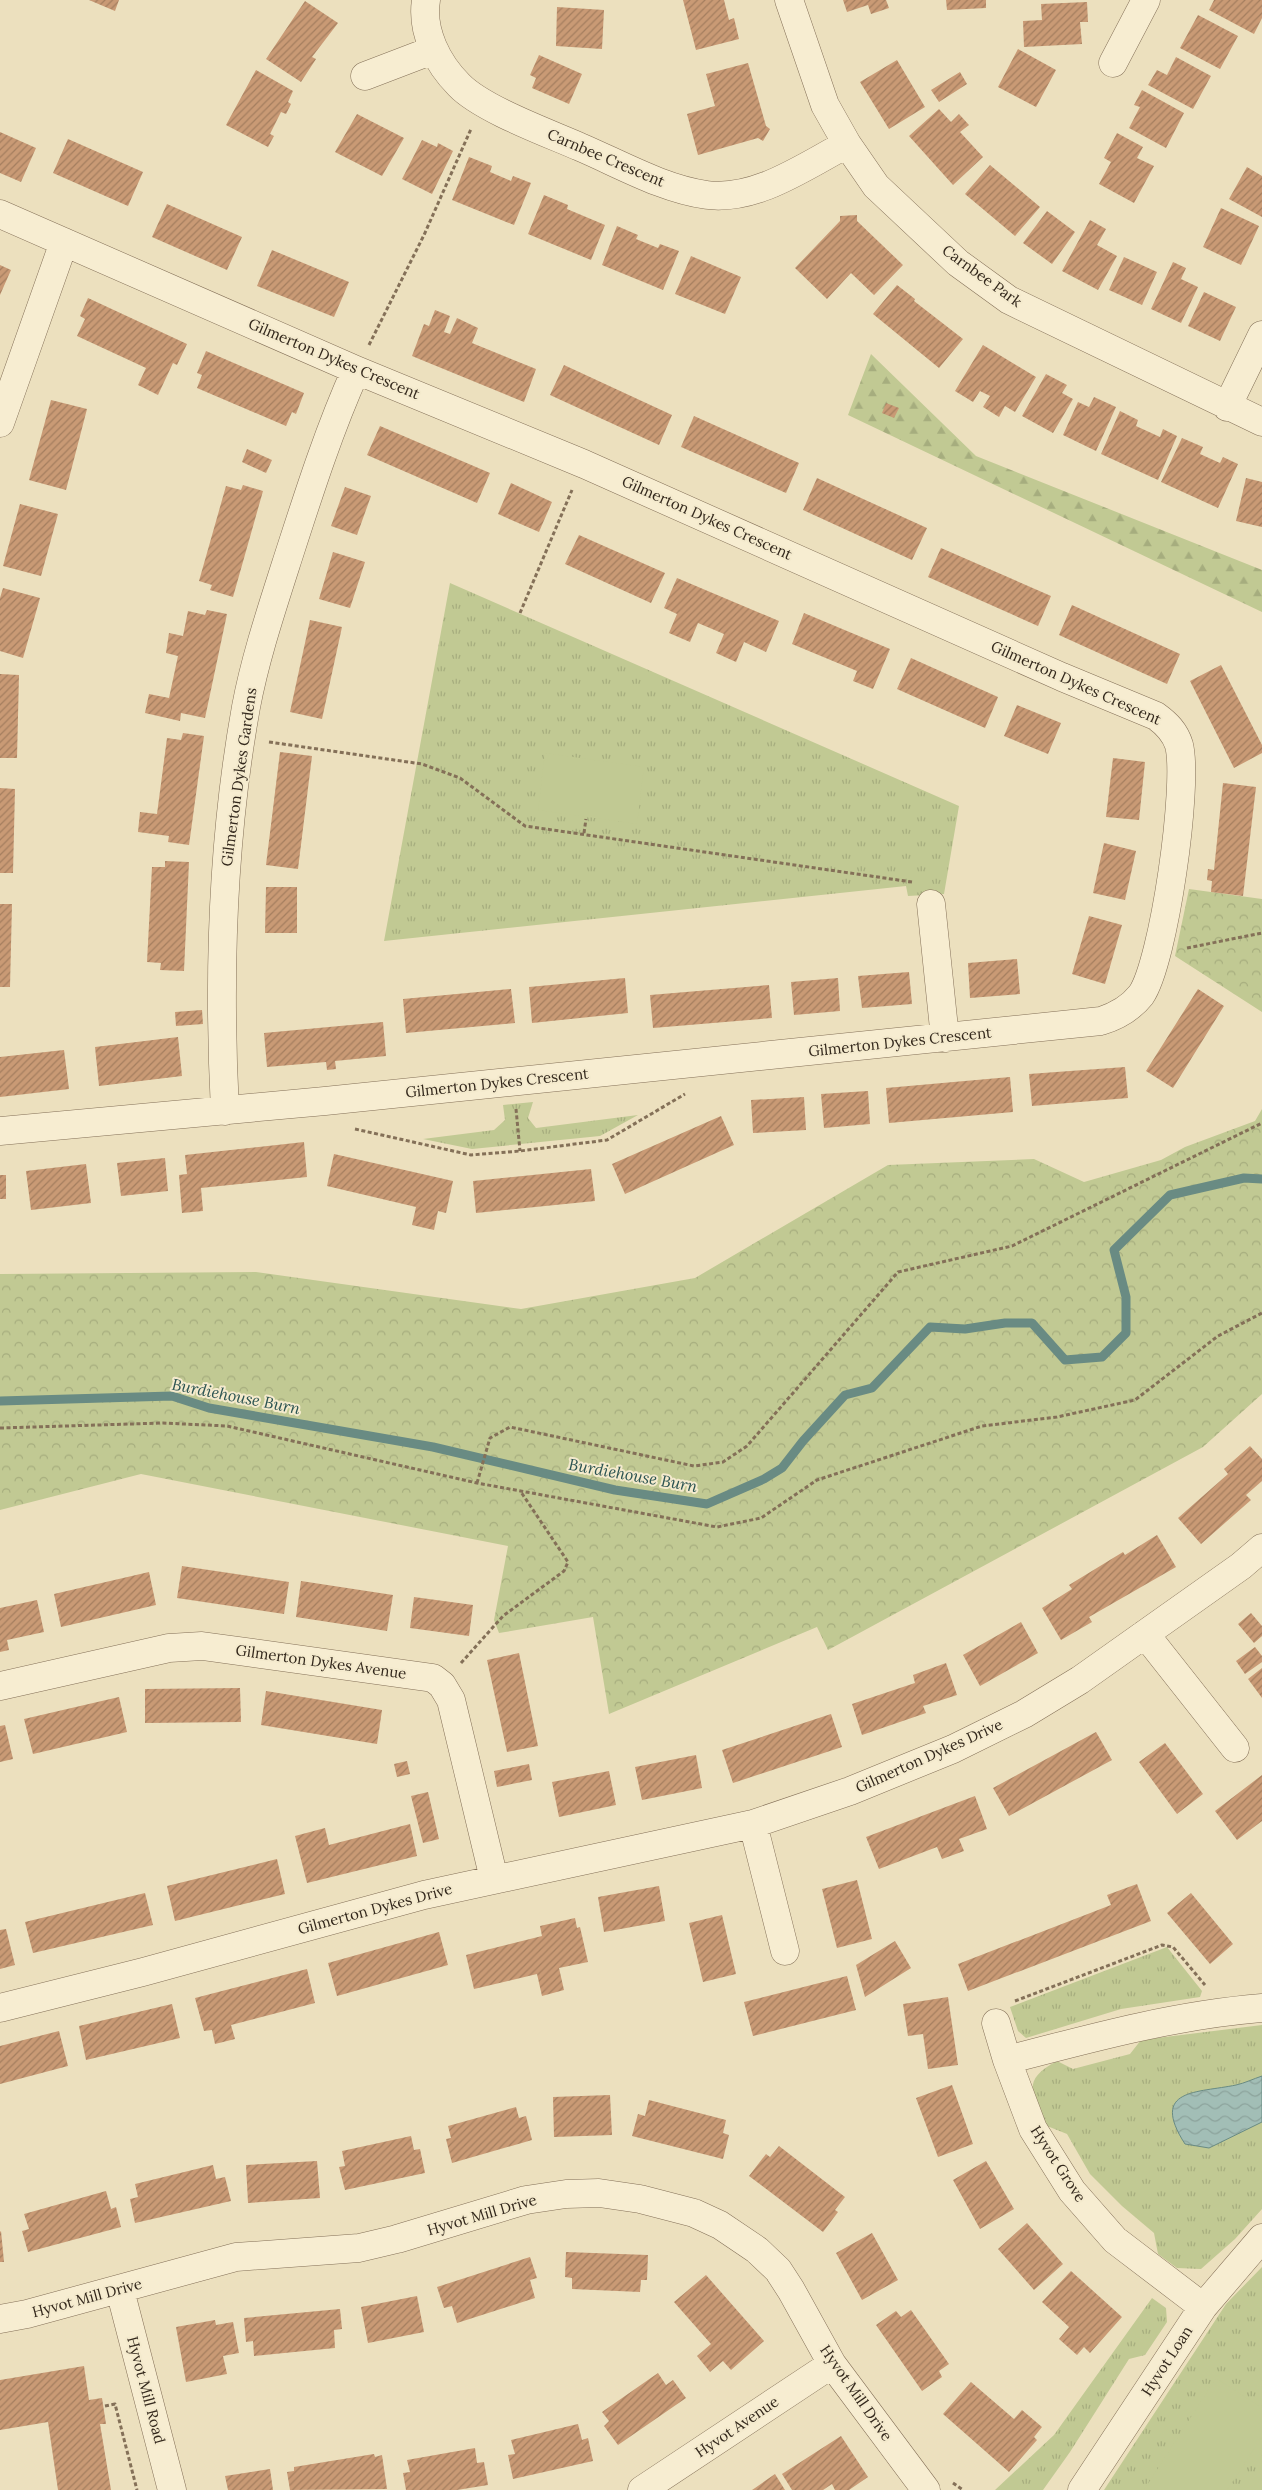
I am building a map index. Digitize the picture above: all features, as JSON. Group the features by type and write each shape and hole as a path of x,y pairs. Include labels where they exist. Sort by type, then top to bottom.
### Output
{"street":[{"name":"Carnbee Crescent","path":"426,0 428,26 433,50 444,69 460,87 516,119 665,184 708,195 758,190 847,144"},
{"name":"Carnbee Park","path":"789,0 792,14 825,105 847,144 876,186 911,221 958,263 1010,300 1227,407 1262,422"},
{"path":"1113,63 1146,0"},
{"path":"364,76 433,50"},
{"name":"Gilmerton Dykes Crescent","path":"0,214 356,370 584,464 1156,716 1168,725 1178,744 1182,763 1174,859 1158,946 1151,972 1142,994 1129,1008 1116,1017 1101,1021 945,1038 0,1132"},
{"path":"0,423 64,242"},
{"path":"1227,407 1262,334"},
{"name":"Gilmerton Dykes Gardens","path":"225,1111 222,941 228,843 246,706 262,640 300,520 356,370"},
{"path":"931,904 945,1038"},
{"name":"Gilmerton Dykes Drive","path":"0,2008 494,1879 753,1824 850,1791 953,1749 1024,1714 1080,1680 1241,1566 1262,1548"},
{"path":"1145,1634 1234,1749"},
{"name":"Gilmerton Dykes Avenue","path":"0,1686 169,1648 202,1646 433,1678 442,1685"},
{"path":"442,1685 451,1700 494,1879"},
{"path":"753,1824 785,1951"},
{"path":"1007,2060 1137,2026 1226,2011 1262,2008"},
{"name":"Hyvot Grove","path":"996,2023 1007,2060 1034,2129 1072,2191 1114,2240 1203,2307"},
{"name":"Hyvot Mill Drive","path":"0,2320 236,2258 359,2248 397,2239 526,2200 566,2194 599,2193 640,2198 694,2213 720,2225 757,2250 778,2270 832,2364 926,2490"},
{"name":"Hyvot Loan","path":"1082,2490 1203,2307 1262,2238"},
{"name":"Hyvot Mill Road","path":"120,2290 172,2490"},
{"name":"Hyvot Avenue","path":"642,2490 832,2364"}],"path":[{"path":"356,370 424,235 484,102"},
{"path":"520,614 584,464"},
{"path":"241,738 422,764 460,778 525,826 914,882 931,904"},
{"path":"584,833 586,819"},
{"path":"1158,946 1181,949 1262,933"},
{"path":"513,1081 520,1151"},
{"path":"325,1101 340,1125 471,1155 607,1140 686,1094"},
{"path":"477,1483 490,1438 510,1427 694,1466 724,1462 747,1446 898,1272 1012,1246 1262,1123"},
{"path":"0,1428 163,1423 227,1426 477,1483 717,1527 761,1518 817,1480 982,1426 1057,1417 1136,1400 1218,1336 1262,1313"},
{"path":"442,1685 503,1616 564,1571 568,1562 520,1491"},
{"path":"996,2023 1008,2004 1162,1945 1173,1947 1226,2011"},
{"path":"105,2406 115,2404 137,2490"}],"green space":[{"path":"871,354 976,456 1262,570 1262,612 848,415"},
{"path":"450,583 959,806 944,894 908,896 906,886 384,941"},
{"path":"545,753 644,767 637,824 538,810"},
{"path":"1189,889 1262,899 1262,1012 1175,956"},
{"path":"533,1102 528,1118 536,1128 638,1115 600,1136 472,1149 423,1139 494,1130 505,1120 503,1105"},
{"path":"1262,1109 1262,1394 1203,1447 828,1650 817,1627 609,1714 593,1617 499,1633 494,1620 508,1546 141,1474 0,1510 0,1274 256,1272 521,1309 695,1278 888,1165 1034,1159 1084,1182 1161,1160 1185,1147 1255,1121"},
{"path":"1167,1947 1202,1991 1200,1997 1121,2009 1026,2038 1018,2031 1010,2007"},
{"path":"1262,2025 1262,2209 1235,2239 1201,2269 1177,2268 1158,2254 1154,2233 1122,2206 1090,2174 1067,2134 1047,2126 1034,2097 1032,2089 1034,2082 1045,2068 1057,2061 1073,2069 1130,2054 1141,2040"},
{"path":"1262,2267 1262,2490 1104,2490 1226,2304"},
{"path":"1152,2298 1166,2308 1167,2322 1145,2355 1129,2359 1070,2452 1043,2490 995,2490 1054,2435"},
{"path":"1216,2378 1262,2408 1262,2437 1227,2490 1144,2490"}],"water":[{"path":"1262,2076 1262,2122 1209,2148 1185,2144 1175,2126 1172,2112 1175,2103 1194,2092 1236,2085"}],"building":[{"path":"89,0 119,0 115,11"},
{"path":"683,0 724,0 729,20 734,18 739,39 696,50"},
{"path":"843,0 886,0 889,8 871,14 868,5 847,12"},
{"path":"946,0 986,0 986,8 947,10"},
{"path":"1214,0 1262,0 1262,18 1254,34 1209,10"},
{"path":"305,1 338,23 312,57 316,59 301,82 266,59"},
{"path":"1087,2 1088,22 1080,22 1082,44 1024,47 1023,21 1042,20 1041,4"},
{"path":"557,7 604,10 602,49 556,46"},
{"path":"1198,15 1238,36 1220,69 1180,48"},
{"path":"1018,49 1056,70 1036,107 998,87"},
{"path":"539,55 582,74 569,104 532,88 536,78 530,75"},
{"path":"1176,57 1211,76 1193,109 1148,85 1157,70 1167,75"},
{"path":"897,60 925,107 889,129 860,82"},
{"path":"748,63 766,126 770,129 763,141 758,138 698,155 687,114 715,106 706,74"},
{"path":"256,70 293,91 288,102 291,104 286,114 281,112 270,134 274,136 268,147 226,125"},
{"path":"960,72 967,84 939,102 931,90"},
{"path":"1142,90 1184,113 1166,148 1129,128 1140,107 1134,105"},
{"path":"939,109 951,122 959,114 969,125 960,132 983,157 953,185 909,136"},
{"path":"357,114 404,138 382,176 335,152"},
{"path":"0,132 36,148 21,182 0,173"},
{"path":"1117,133 1143,147 1137,158 1154,166 1134,203 1099,184 1111,162 1104,158"},
{"path":"68,139 143,172 128,206 53,173"},
{"path":"422,140 437,147 438,143 453,151 432,194 402,179"},
{"path":"469,157 492,166 490,172 511,181 513,176 531,183 514,225 452,200"},
{"path":"990,165 1040,207 1015,236 965,194"},
{"path":"1247,167 1262,176 1262,217 1229,199"},
{"path":"544,195 568,205 567,209 605,225 591,260 528,234"},
{"path":"167,204 242,237 227,270 152,237"},
{"path":"1221,208 1259,226 1241,265 1203,247"},
{"path":"1047,211 1075,232 1052,264 1023,243"},
{"path":"857,215 857,221 903,265 874,295 851,273 827,299 795,268 840,221 840,216"},
{"path":"1090,220 1106,229 1097,245 1117,256 1098,290 1062,271"},
{"path":"617,226 638,235 636,239 658,248 660,244 679,251 663,290 602,265"},
{"path":"272,250 349,282 334,317 257,286"},
{"path":"691,256 741,277 725,314 675,294"},
{"path":"1124,257 1157,272 1142,305 1109,290"},
{"path":"1173,262 1186,268 1181,279 1198,287 1181,323 1151,309"},
{"path":"0,265 11,270 0,295"},
{"path":"897,285 915,299 914,301 963,339 939,368 873,314"},
{"path":"1204,292 1236,307 1220,341 1188,326"},
{"path":"88,298 187,344 177,365 173,363 158,395 138,385 146,368 77,336 85,319 80,316"},
{"path":"435,310 450,316 444,332 450,334 457,318 478,328 472,343 536,369 524,402 412,356 424,324 429,326"},
{"path":"983,345 1036,377 1015,412 1005,406 999,417 983,407 990,396 980,391 973,402 955,391"},
{"path":"206,351 304,393 296,414 292,412 286,426 197,388 202,375 197,373"},
{"path":"564,365 672,415 659,445 550,395"},
{"path":"1046,374 1067,385 1062,393 1073,399 1053,433 1022,416"},
{"path":"1094,397 1116,407 1096,451 1063,435 1078,402 1089,407"},
{"path":"51,400 87,409 66,490 29,480"},
{"path":"886,403 899,408 894,418 882,413"},
{"path":"1120,411 1138,420 1136,426 1160,437 1163,429 1177,436 1158,480 1101,454"},
{"path":"694,416 799,463 786,493 681,447"},
{"path":"380,426 490,473 477,503 367,455"},
{"path":"1182,438 1203,447 1200,454 1220,463 1223,457 1238,464 1218,508 1161,482"},
{"path":"247,449 272,460 266,473 242,462"},
{"path":"817,478 927,528 912,560 803,510"},
{"path":"1246,478 1262,482 1262,527 1236,521"},
{"path":"511,483 552,502 539,532 498,514"},
{"path":"243,485 263,491 233,597 210,590 212,585 199,581 226,486 241,490"},
{"path":"345,487 371,496 357,535 331,526"},
{"path":"20,504 58,514 41,576 3,566"},
{"path":"579,535 665,573 651,603 565,564"},
{"path":"941,548 1051,596 1038,626 928,577"},
{"path":"333,552 365,562 350,608 319,599"},
{"path":"677,578 779,621 766,652 744,642 736,662 716,653 724,634 698,623 690,642 669,633 677,614 664,608"},
{"path":"3,588 40,598 23,658 0,651 0,598"},
{"path":"1072,605 1180,654 1167,684 1059,635"},
{"path":"207,610 227,614 205,718 181,713 180,721 145,713 149,694 169,698 178,656 166,653 169,633 183,636 188,611 205,615"},
{"path":"804,613 890,649 873,689 853,681 857,671 792,644"},
{"path":"310,620 342,627 322,719 290,712"},
{"path":"911,658 998,697 985,728 897,689"},
{"path":"1221,665 1262,745 1262,753 1234,768 1190,681"},
{"path":"0,674 19,675 17,758 0,758"},
{"path":"1017,705 1061,723 1048,754 1004,736"},
{"path":"183,733 204,736 189,845 168,842 169,836 138,832 140,812 157,814 167,738 181,740"},
{"path":"280,752 312,756 298,869 266,865"},
{"path":"1113,758 1145,762 1139,820 1106,817"},
{"path":"1223,783 1256,787 1243,896 1211,892 1212,881 1207,880 1208,869 1214,870"},
{"path":"0,788 15,789 13,873 0,873"},
{"path":"1104,843 1136,851 1125,900 1093,893"},
{"path":"165,861 189,862 184,971 160,970 161,963 147,962 152,867 165,867"},
{"path":"266,887 297,887 297,933 265,933"},
{"path":"0,904 12,904 10,987 0,987"},
{"path":"1089,916 1122,925 1105,984 1072,974"},
{"path":"1017,959 1020,994 970,998 968,963"},
{"path":"909,972 912,1004 862,1008 858,976"},
{"path":"625,978 628,1013 532,1023 529,987"},
{"path":"838,978 840,1011 794,1015 791,982"},
{"path":"769,985 772,1018 653,1028 650,995"},
{"path":"511,989 515,1023 406,1033 403,999"},
{"path":"1198,989 1224,1006 1173,1088 1146,1071"},
{"path":"202,1010 203,1024 176,1026 175,1012"},
{"path":"383,1022 386,1056 335,1061 336,1069 327,1070 326,1062 267,1067 264,1033"},
{"path":"178,1037 182,1076 99,1086 95,1047"},
{"path":"64,1050 69,1089 0,1097 0,1057"},
{"path":"1125,1067 1128,1098 1032,1106 1029,1074"},
{"path":"1010,1077 1013,1112 889,1123 886,1088"},
{"path":"868,1091 870,1124 824,1128 821,1094"},
{"path":"804,1097 806,1130 753,1133 751,1100"},
{"path":"721,1116 734,1145 625,1194 612,1164"},
{"path":"304,1142 307,1177 201,1188 203,1211 182,1213 179,1175 187,1174 185,1155"},
{"path":"334,1154 453,1181 446,1213 438,1211 434,1230 412,1225 416,1207 327,1186"},
{"path":"165,1158 168,1191 121,1196 117,1163"},
{"path":"86,1164 91,1203 31,1210 26,1171"},
{"path":"591,1169 595,1201 476,1213 473,1181"},
{"path":"0,1175 6,1175 6,1199 0,1199"},
{"path":"1250,1446 1262,1459 1262,1481 1246,1495 1251,1500 1201,1544 1178,1518 1228,1474 1224,1469"},
{"path":"1157,1535 1176,1567 1089,1617 1092,1622 1061,1640 1042,1608 1072,1589 1069,1585 1123,1552 1125,1555"},
{"path":"182,1566 289,1582 284,1614 177,1598"},
{"path":"149,1572 156,1605 61,1627 54,1594"},
{"path":"301,1581 393,1595 387,1631 296,1617"},
{"path":"414,1597 473,1605 469,1636 410,1628"},
{"path":"37,1600 44,1632 7,1640 9,1650 0,1652 0,1608"},
{"path":"1251,1613 1262,1626 1262,1636 1254,1643 1238,1624"},
{"path":"1021,1622 1038,1653 980,1686 963,1655"},
{"path":"1255,1647 1262,1656 1262,1662 1245,1674 1236,1661"},
{"path":"519,1653 538,1746 507,1752 487,1660"},
{"path":"946,1663 957,1695 923,1706 926,1713 862,1735 852,1704 915,1683 913,1675"},
{"path":"1262,1668 1262,1698 1248,1679"},
{"path":"240,1688 241,1722 145,1723 145,1689"},
{"path":"266,1691 382,1710 377,1744 261,1725"},
{"path":"119,1697 127,1732 33,1754 24,1719"},
{"path":"831,1714 842,1747 733,1783 722,1750"},
{"path":"5,1725 13,1759 0,1762 0,1726"},
{"path":"1096,1732 1112,1760 1009,1816 993,1788"},
{"path":"1165,1743 1203,1794 1177,1814 1139,1762"},
{"path":"696,1755 702,1788 642,1800 635,1767"},
{"path":"407,1761 410,1774 397,1777 394,1764"},
{"path":"529,1764 532,1780 497,1787 494,1771"},
{"path":"609,1771 616,1805 559,1817 552,1782"},
{"path":"1262,1775 1262,1821 1237,1840 1215,1811"},
{"path":"428,1792 439,1839 423,1843 411,1796"},
{"path":"975,1796 987,1829 959,1839 964,1851 942,1859 937,1847 879,1869 866,1837"},
{"path":"410,1824 417,1856 307,1883 295,1836 325,1828 329,1845"},
{"path":"277,1859 285,1894 175,1921 167,1886"},
{"path":"857,1880 872,1939 837,1948 822,1889"},
{"path":"1137,1884 1151,1921 968,1991 958,1964 1111,1905 1107,1895"},
{"path":"659,1886 665,1921 604,1932 598,1897"},
{"path":"145,1893 153,1925 33,1953 25,1922"},
{"path":"1191,1893 1233,1944 1210,1964 1167,1913"},
{"path":"722,1915 736,1974 703,1982 689,1923"},
{"path":"575,1918 577,1928 580,1927 588,1962 559,1968 564,1990 542,1996 537,1974 474,1989 466,1955 542,1936 540,1926"},
{"path":"6,1929 15,1965 0,1969 0,1930"},
{"path":"439,1932 448,1965 337,1996 328,1963"},
{"path":"895,1941 911,1968 865,1997 856,1965"},
{"path":"307,1969 315,2003 231,2025 235,2039 215,2044 212,2030 204,2031 195,1998"},
{"path":"847,1976 856,2010 753,2036 744,2002"},
{"path":"948,1997 958,2065 928,2069 923,2034 908,2036 903,2004"},
{"path":"172,2004 180,2038 86,2060 79,2026"},
{"path":"59,2031 68,2066 0,2084 0,2046"},
{"path":"952,2085 973,2144 938,2157 916,2098"},
{"path":"610,2095 612,2135 554,2137 553,2097"},
{"path":"649,2100 726,2120 723,2133 729,2135 723,2159 632,2136 638,2114 645,2116"},
{"path":"516,2107 519,2118 526,2116 532,2140 452,2163 446,2139 451,2138 448,2126"},
{"path":"411,2136 414,2150 420,2149 425,2173 345,2190 339,2167 345,2166 342,2151"},
{"path":"779,2146 845,2197 835,2210 838,2212 823,2232 749,2176 766,2154 770,2157"},
{"path":"317,2161 320,2198 248,2203 246,2165"},
{"path":"986,2161 1014,2209 980,2229 953,2180"},
{"path":"213,2165 216,2179 225,2177 231,2201 135,2223 130,2199 138,2197 135,2184"},
{"path":"106,2191 111,2209 116,2207 121,2227 28,2252 22,2231 29,2229 24,2214"},
{"path":"1027,2223 1063,2264 1034,2290 998,2249"},
{"path":"1,2231 4,2262 0,2262"},
{"path":"872,2233 898,2280 862,2300 836,2253"},
{"path":"566,2252 648,2255 647,2280 641,2280 640,2292 572,2289 572,2278 565,2277"},
{"path":"530,2257 537,2278 530,2280 535,2298 457,2323 452,2306 444,2308 437,2287"},
{"path":"1071,2271 1122,2317 1090,2353 1084,2347 1077,2355 1059,2339 1069,2327 1042,2302"},
{"path":"706,2275 764,2341 731,2370 723,2361 710,2372 697,2356 711,2344 674,2302"},
{"path":"417,2296 424,2332 368,2343 361,2307"},
{"path":"340,2309 342,2329 334,2330 335,2348 254,2356 253,2341 246,2342 244,2318"},
{"path":"911,2310 949,2364 939,2371 942,2377 922,2391 876,2325 896,2311 901,2317"},
{"path":"215,2320 216,2325 233,2322 239,2353 223,2356 227,2374 186,2382 176,2327"},
{"path":"84,2366 89,2400 102,2398 106,2424 100,2424 111,2490 58,2490 48,2422 0,2430 0,2380"},
{"path":"658,2373 666,2385 673,2380 686,2398 618,2445 604,2426 609,2421 602,2412"},
{"path":"971,2382 1014,2419 1022,2410 1042,2427 1034,2437 1037,2440 1009,2472 943,2414"},
{"path":"578,2424 582,2440 588,2438 593,2461 513,2479 508,2455 515,2454 511,2440"},
{"path":"841,2436 868,2477 849,2490 835,2490 832,2484 823,2490 792,2490 782,2474"},
{"path":"475,2448 477,2463 484,2462 488,2485 457,2490 406,2490 403,2473 410,2472 407,2460"},
{"path":"374,2454 375,2457 382,2455 387,2489 290,2490 287,2472 294,2471 294,2467"},
{"path":"270,2469 273,2490 228,2490 225,2476"},
{"path":"775,2474 785,2490 752,2490 755,2488"}],"waterway":[{"name":"Burdiehouse Burn","path":"0,1401 172,1396 209,1408 433,1447 615,1490 707,1504 764,1479 782,1468 803,1441 845,1395 872,1388 930,1327 965,1329 1005,1323 1032,1323 1065,1360 1102,1357 1126,1333 1126,1297 1114,1250 1170,1195 1244,1178 1262,1179"}]}
